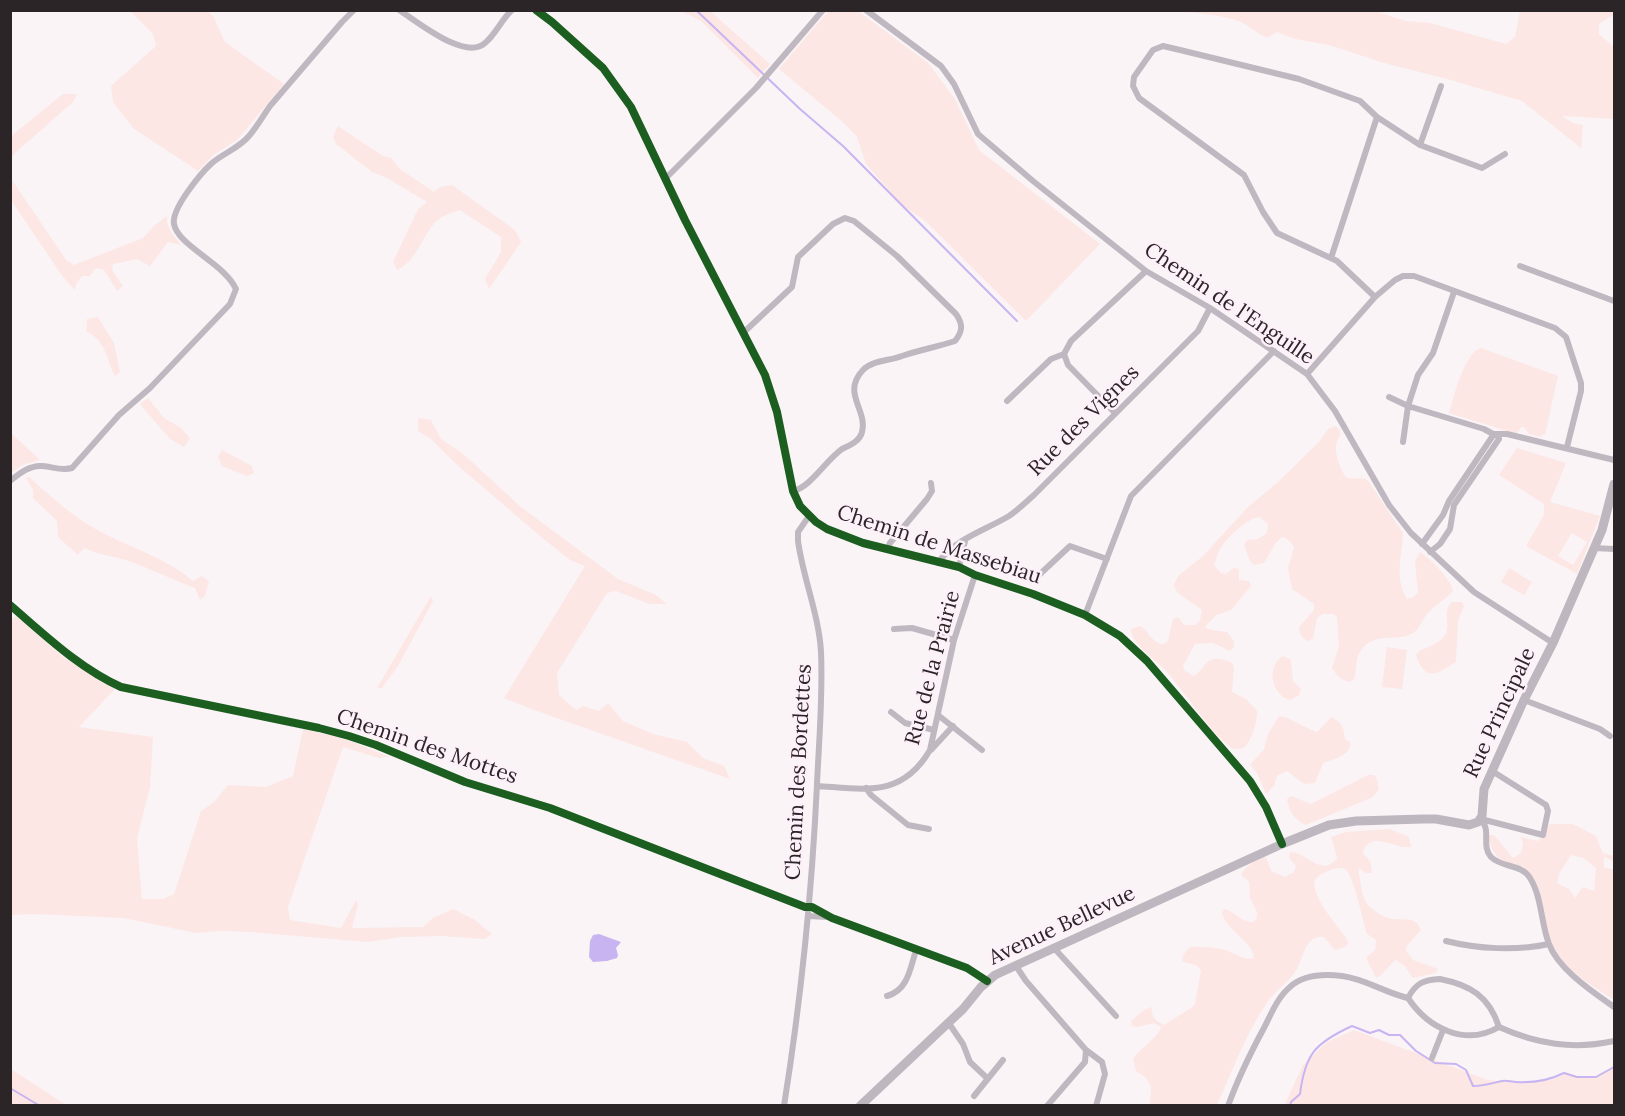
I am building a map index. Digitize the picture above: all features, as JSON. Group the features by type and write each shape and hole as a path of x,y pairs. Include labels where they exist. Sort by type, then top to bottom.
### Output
{"main road":[{"name":"Rue Principale","path":"1481,819 1484,789 1594,548 1605,521 1614,484"},
{"path":"1282,844 1340,822 1436,819 1469,825 1481,819"},
{"name":"Avenue Bellevue","path":"861,1106 969,1002 987,981 1282,844"}],"street":[{"path":"10,481 26,469 35,467 64,470 72,468 119,415 150,388 230,303 236,289 232,281 224,271 177,234 173,219 206,170 238,147 249,136 269,108 354,10"},
{"path":"399,10 449,42 471,49 479,48 487,42 504,17 512,10"},
{"name":"Chemin de Massebiau","path":"536,10 603,68 631,107 758,361 771,392 793,491 800,506 809,516 827,528 887,550 959,567 1085,615 1113,631 1134,648 1162,678 1259,793 1282,844"},
{"path":"666,178 756,88 823,10"},
{"name":"Chemin de l'Enguille","path":"866,10 941,66 954,84 978,134 1033,181 1146,271 1210,308 1307,374 1339,417 1399,519 1422,544 1474,592 1553,642"},
{"path":"1376,297 1337,261 1277,233 1244,175 1139,98 1133,87 1134,77 1153,50 1163,46 1299,79 1360,101 1377,117 1420,145 1482,168 1505,154"},
{"path":"1420,145 1442,86"},
{"path":"1331,258 1377,117"},
{"path":"743,333 792,287 798,257 833,224 844,218 854,220 897,256 956,314 962,325 962,330 955,340 864,368 855,382 854,391 863,427 861,435 858,440 835,454 802,487 793,491"},
{"path":"1520,267 1614,301"},
{"path":"1007,401 1052,359 1064,354 1071,341 1146,271"},
{"path":"1307,374 1376,297 1395,280 1403,276 1414,276 1555,328 1566,337 1581,383 1567,447"},
{"path":"1403,442 1408,406 1418,375 1433,352 1454,292"},
{"name":"Rue des Vignes","path":"938,562 965,540 1019,508 1198,331 1210,308"},
{"path":"1085,615 1131,496 1274,351"},
{"path":"1064,354 1068,365 1115,413"},
{"path":"1389,397 1408,406 1484,429 1496,437"},
{"path":"1422,544 1443,515 1449,501 1496,437 1507,434 1614,460"},
{"path":"1431,552 1440,544 1450,529 1454,504 1496,437"},
{"path":"1601,456 1614,453"},
{"path":"887,550 890,543 927,499 932,491 932,483"},
{"path":"1443,515 1451,517"},
{"name":"Chemin des Bordettes","path":"784,1106 799,1004 817,786 821,651 798,541 798,532 809,516"},
{"path":"959,567 965,540"},
{"path":"1039,575 1070,546 1107,559"},
{"path":"1594,548 1614,549"},
{"name":"Rue de la Prairie","path":"817,786 866,788 894,785 905,780 922,765 930,750 954,640 975,575"},
{"name":"Chemin des Mottes","path":"10,605 83,666 121,687 349,736 465,782 550,808 832,918"},
{"path":"894,630 912,628 954,640"},
{"path":"1524,700 1600,729 1610,736"},
{"path":"891,712 904,723 934,730"},
{"path":"938,715 982,750"},
{"path":"930,750 953,726"},
{"path":"1481,819 1543,835 1548,811 1546,805 1492,771"},
{"path":"866,788 871,795 908,825 929,829"},
{"path":"1481,819 1486,829 1485,843 1490,856 1497,862 1522,870 1530,878 1542,912 1549,945 1556,957 1574,976 1614,1007"},
{"path":"808,916 832,918 967,969 987,981"},
{"path":"1446,941 1469,947 1549,945"},
{"path":"1054,948 1116,1016"},
{"path":"887,996 896,993 904,986 916,950"},
{"path":"1016,966 1026,981 1086,1050 1106,1068 1096,1106"},
{"path":"1228,1106 1244,1065 1278,1000 1289,987 1309,977 1325,974 1345,976 1408,998 1423,1016 1443,1030 1475,1035 1488,1033 1499,1026"},
{"path":"1408,998 1418,983 1440,979 1468,988 1487,1002 1494,1011 1499,1026 1521,1036 1563,1046 1614,1041"},
{"path":"948,1022 963,1044 970,1062 988,1079"},
{"path":"1432,1058 1443,1030"},
{"path":"1047,1106 1085,1062 1086,1050"},
{"path":"974,1096 1003,1060"}],"shaded area":[{"path":"129,10 207,11 213,16 225,42 284,84 237,140 215,154 198,171 133,128 113,102 111,86 156,46 153,34"},
{"path":"829,10 858,11 928,63 955,99 979,150 1100,244 1026,321 924,220 902,205 866,164 857,137 845,124 779,69"},
{"path":"681,11 710,11 770,64 758,78 701,21"},
{"path":"1173,11 1375,11 1406,21 1430,23 1506,44 1515,37 1520,11 1614,11 1614,14 1599,24 1599,34 1614,47 1614,119 1562,116 1573,123 1583,125 1581,148 1522,101 1384,63 1329,45 1295,39 1277,32 1267,38 1243,23 1227,18"},
{"path":"63,94 77,94 73,102 11,159 11,136"},
{"path":"338,126 383,156 391,158 400,169 434,192 440,187 452,185 515,230 521,242 489,289 485,279 501,252 501,237 460,210 439,219 410,260 397,270 393,262 418,209 427,202 387,178 372,172 336,144 333,137"},
{"path":"10,177 66,260 74,265 143,238 167,216 169,228 182,245 168,242 150,266 137,259 113,264 112,270 123,286 117,291 104,270 96,268 90,276 82,276 75,290 63,277 11,200"},
{"path":"98,317 114,343 120,372 115,376 102,345 86,331 87,319"},
{"path":"1481,348 1558,376 1545,435 1542,434 1541,437 1529,434 1524,427 1521,427 1517,434 1449,413 1465,367 1475,352"},
{"path":"148,398 164,418 181,428 190,438 184,447 170,439 140,404"},
{"path":"418,418 431,420 441,439 462,453 521,507 618,579 656,595 667,604 650,604 616,591 607,593 557,673 559,695 576,710 583,706 599,711 608,703 623,721 653,734 687,742 703,758 724,766 730,779 504,698 585,566 570,560 540,536 455,463 431,439 418,431"},
{"path":"1335,426 1340,430 1336,451 1344,474 1347,478 1365,479 1369,482 1403,533 1400,575 1407,599 1418,593 1415,562 1420,552 1440,570 1453,591 1428,613 1414,632 1404,636 1378,639 1365,645 1358,655 1354,679 1349,682 1339,677 1332,668 1339,646 1337,617 1333,614 1322,614 1317,618 1313,639 1307,641 1300,633 1299,627 1314,610 1314,604 1292,589 1288,568 1293,545 1288,539 1282,537 1264,563 1254,565 1244,545 1247,540 1258,539 1267,533 1268,524 1260,517 1243,525 1222,546 1214,565 1221,573 1226,574 1235,567 1239,570 1239,580 1249,581 1251,586 1231,610 1216,615 1205,627 1227,632 1234,641 1234,647 1230,651 1213,643 1195,644 1183,666 1185,671 1194,676 1210,660 1226,660 1233,664 1232,692 1246,699 1257,711 1257,715 1249,742 1243,748 1233,749 1206,722 1166,671 1139,646 1131,629 1140,626 1153,640 1164,644 1168,641 1173,619 1178,617 1184,625 1196,625 1200,620 1202,610 1175,589 1174,584 1179,575 1202,557 1249,506 1278,482 1319,442 1328,429"},
{"path":"11,433 40,460 22,465 11,473"},
{"path":"1517,448 1566,463 1550,502 1600,516 1577,574 1526,546 1544,515 1544,504 1499,475","holes":["1572,533 1587,542 1573,565 1558,556"]},
{"path":"222,450 252,466 254,473 247,476 222,466 218,457"},
{"path":"29,477 66,509 96,529 163,561 193,581 202,576 209,581 205,596 200,600 195,588 129,561 84,548 78,555 58,537 57,521 33,498 33,490 26,478"},
{"path":"1509,568 1532,582 1524,595 1501,582"},
{"path":"431,596 433,601 398,666 382,688 377,688"},
{"path":"1452,602 1462,602 1464,606 1458,621 1456,662 1443,670 1428,673 1423,670 1416,655 1444,637 1448,607"},
{"path":"16,616 62,656 115,689 79,727 153,737 150,787 137,838 142,899 163,899 174,894 201,811 214,802 228,785 266,787 293,776 303,729 345,739 390,757 379,758 343,747 288,907 290,920 341,928 356,900 358,905 352,928 423,927 433,918 453,909 475,920 492,934 485,939 442,936 402,937 367,942 251,932 196,933 124,918 11,915 10,620"},
{"path":"1387,647 1407,650 1402,689 1382,687"},
{"path":"1283,656 1291,660 1293,681 1301,689 1299,695 1290,700 1278,692 1273,680 1274,666"},
{"path":"1279,716 1317,732 1332,717 1342,726 1345,739 1350,742 1350,747 1345,754 1323,763 1315,783 1304,784 1287,771 1277,776 1274,786 1266,794 1257,773 1250,765 1264,749 1268,734"},
{"path":"1368,775 1374,775 1377,779 1379,790 1371,798 1306,825 1293,815 1289,807 1287,799 1291,796 1311,804"},
{"path":"1550,824 1573,824 1596,836 1603,853 1614,856 1614,861 1604,857 1604,867 1614,870 1614,1000 1567,966 1552,948 1536,885 1524,867 1504,861 1496,855 1492,850 1488,835 1494,835 1513,858 1521,853 1523,844 1521,837 1537,841 1543,837","holes":["1571,855 1583,858 1596,868 1594,891 1583,887 1575,898 1569,889 1557,883 1559,874"]},
{"path":"1390,829 1409,837 1411,847 1375,841 1365,847 1363,854 1371,862 1372,873 1366,873 1358,868 1363,897 1370,907 1383,916 1411,920 1418,925 1421,930 1407,946 1406,951 1413,960 1438,969 1435,973 1413,978 1404,965 1395,960 1376,978 1366,958 1375,950 1376,940 1367,934 1349,874 1346,870 1339,868 1323,873 1314,883 1316,891 1322,905 1346,938 1348,943 1345,947 1335,950 1324,937 1313,939 1309,943 1294,973 1269,1000 1253,1025 1217,1105 1147,1105 1150,1103 1151,1086 1145,1077 1136,1071 1133,1059 1161,1027 1154,1023 1138,1027 1132,1026 1131,1021 1144,1010 1152,1007 1154,1018 1164,1025 1195,1004 1201,970 1199,967 1182,961 1183,955 1190,947 1216,948 1243,958 1254,958 1253,952 1229,925 1222,913 1224,909 1228,910 1249,922 1257,918 1257,912 1250,898 1249,882 1241,875 1245,869 1255,861 1266,857 1271,871 1285,877 1294,872 1296,866 1289,858 1290,852 1326,866 1337,858 1331,837 1346,832"},
{"path":"599,934 621,942 616,948 617,958 593,962 589,957 590,941 593,935"},
{"path":"1354,1030 1488,1080 1534,1082 1554,1079 1568,1073 1587,1078 1614,1068 1614,1105 1284,1106 1303,1065 1327,1042"},
{"path":"11,1069 66,1105 11,1105"}],"waterway":[{"path":"696,10 800,109 843,146 1017,321"},
{"path":"1290,1106 1300,1094 1305,1069 1314,1051 1329,1038 1352,1026 1370,1033 1379,1030 1389,1035 1400,1035 1416,1051 1435,1063 1456,1064 1466,1070 1473,1086 1504,1081 1535,1081 1553,1078 1564,1073 1577,1077 1596,1077 1614,1067"},
{"path":"10,1088 40,1106"}],"cycle path":[{"path":"536,10 603,68 631,107 685,220 765,375 777,412 793,491 800,506 816,522 827,529 863,543 959,567 975,575 1033,594 1085,615 1120,636 1147,661 1250,781 1266,807 1282,844"},
{"path":"10,605 77,661 121,687 319,728 376,745 465,782 550,808 805,907 812,907 832,918 967,968 987,981"}]}
